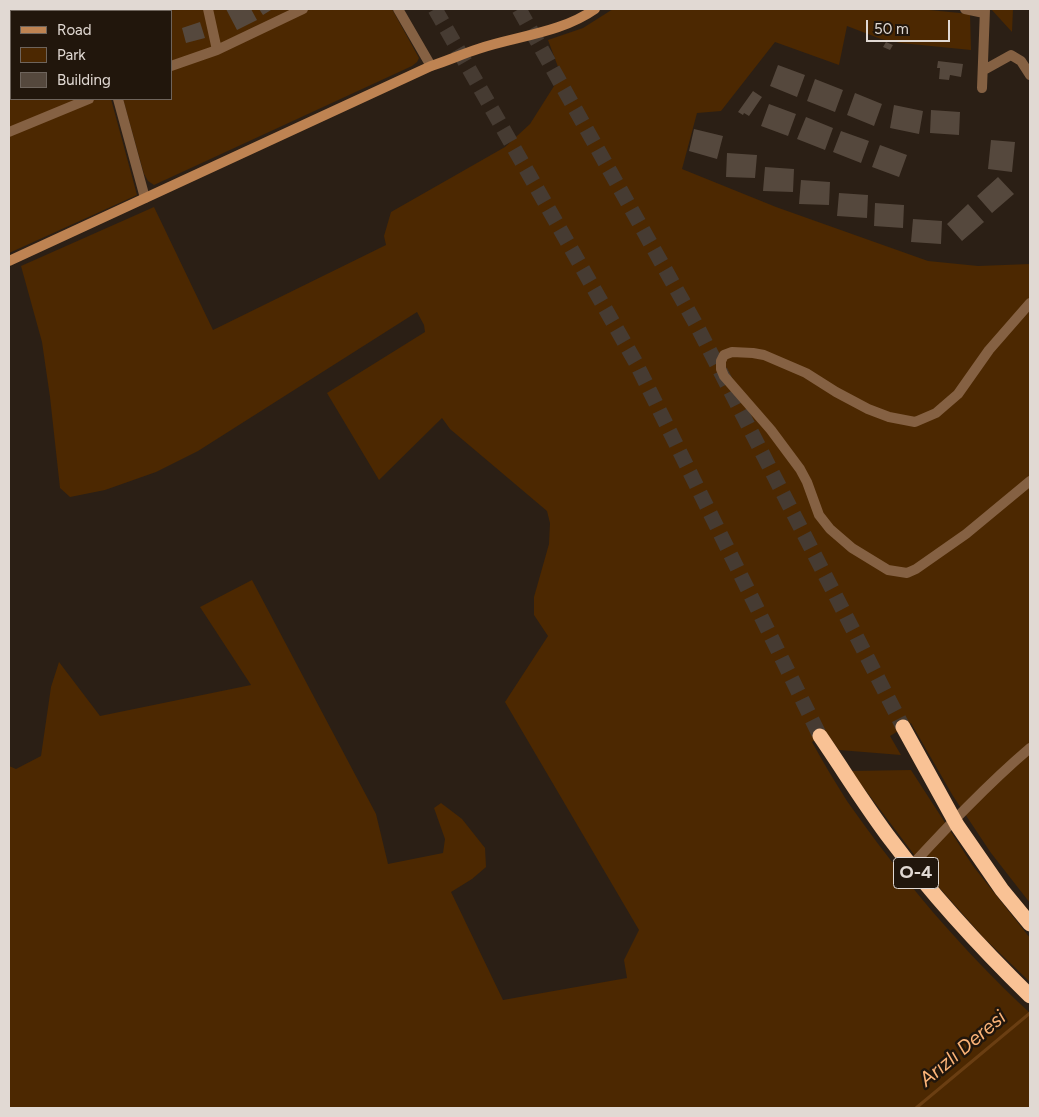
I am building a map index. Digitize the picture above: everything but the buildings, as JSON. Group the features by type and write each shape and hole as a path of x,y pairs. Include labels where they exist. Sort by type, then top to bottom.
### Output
{"highway":[{"path":"903,727 957,825 1002,890 1030,924"},
{"name":"O-4","path":"820,736 890,839 924,883 992,958 1030,996"}],"street":[{"path":"208,9 217,50"},
{"path":"172,66 217,50 304,9"},
{"path":"398,9 431,66"},
{"path":"9,261 431,66 478,49 560,27 574,22 595,9"},
{"path":"965,9 985,11 982,88"},
{"path":"984,70 1012,55 1021,61 1030,75"},
{"path":"9,132 88,100"},
{"path":"118,100 145,198"},
{"path":"1030,303 989,350 958,394 936,413 914,422 889,418 868,409 806,373 764,355 732,352 724,355 721,361 721,369 736,392 771,430 789,454 807,482 819,515 830,530 852,548 888,570 907,573 916,569 966,534 1030,481"},
{"path":"898,880 942,833 1030,748"}],"green space":[{"path":"9,9 86,9 10,10 10,100 111,100 137,195 9,253"},
{"path":"392,9 419,58 412,66 154,185 148,181 144,174 123,100 172,100 172,10 100,10"},
{"path":"613,9 919,9 970,14 971,50 901,43 881,39 847,26 839,65 775,42 721,111 697,113 682,169 776,207 928,261 978,266 1030,264 1030,903 991,853 953,796 911,723 890,736 901,755 839,750 826,732 812,742 847,801 910,885 980,964 1030,1013 1030,1108 9,1108 9,766 16,769 41,756 51,687 59,662 100,716 251,685 200,607 252,580 376,814 388,864 443,853 445,839 434,808 441,803 462,819 485,848 486,867 472,879 451,892 503,1000 627,978 624,960 639,930 505,702 548,636 534,615 534,597 549,544 550,523 547,511 450,429 442,418 379,480 327,393 425,332 424,325 417,312 198,451 156,472 105,490 70,497 60,488 42,342 21,266 154,207 213,330 386,245 384,236 391,212 505,147 530,124 561,75 548,40 583,28"},
{"path":"991,9 1013,9 1012,32"},
{"path":"911,770 973,866 1030,938 1030,982 984,938 937,885 851,771"}],"waterway":[{"name":"Arızlı Deresi","path":"916,1108 1030,1013"}],"tunnel":[{"path":"435,9 636,363 820,736"},
{"path":"519,9 698,328 903,727"}]}
